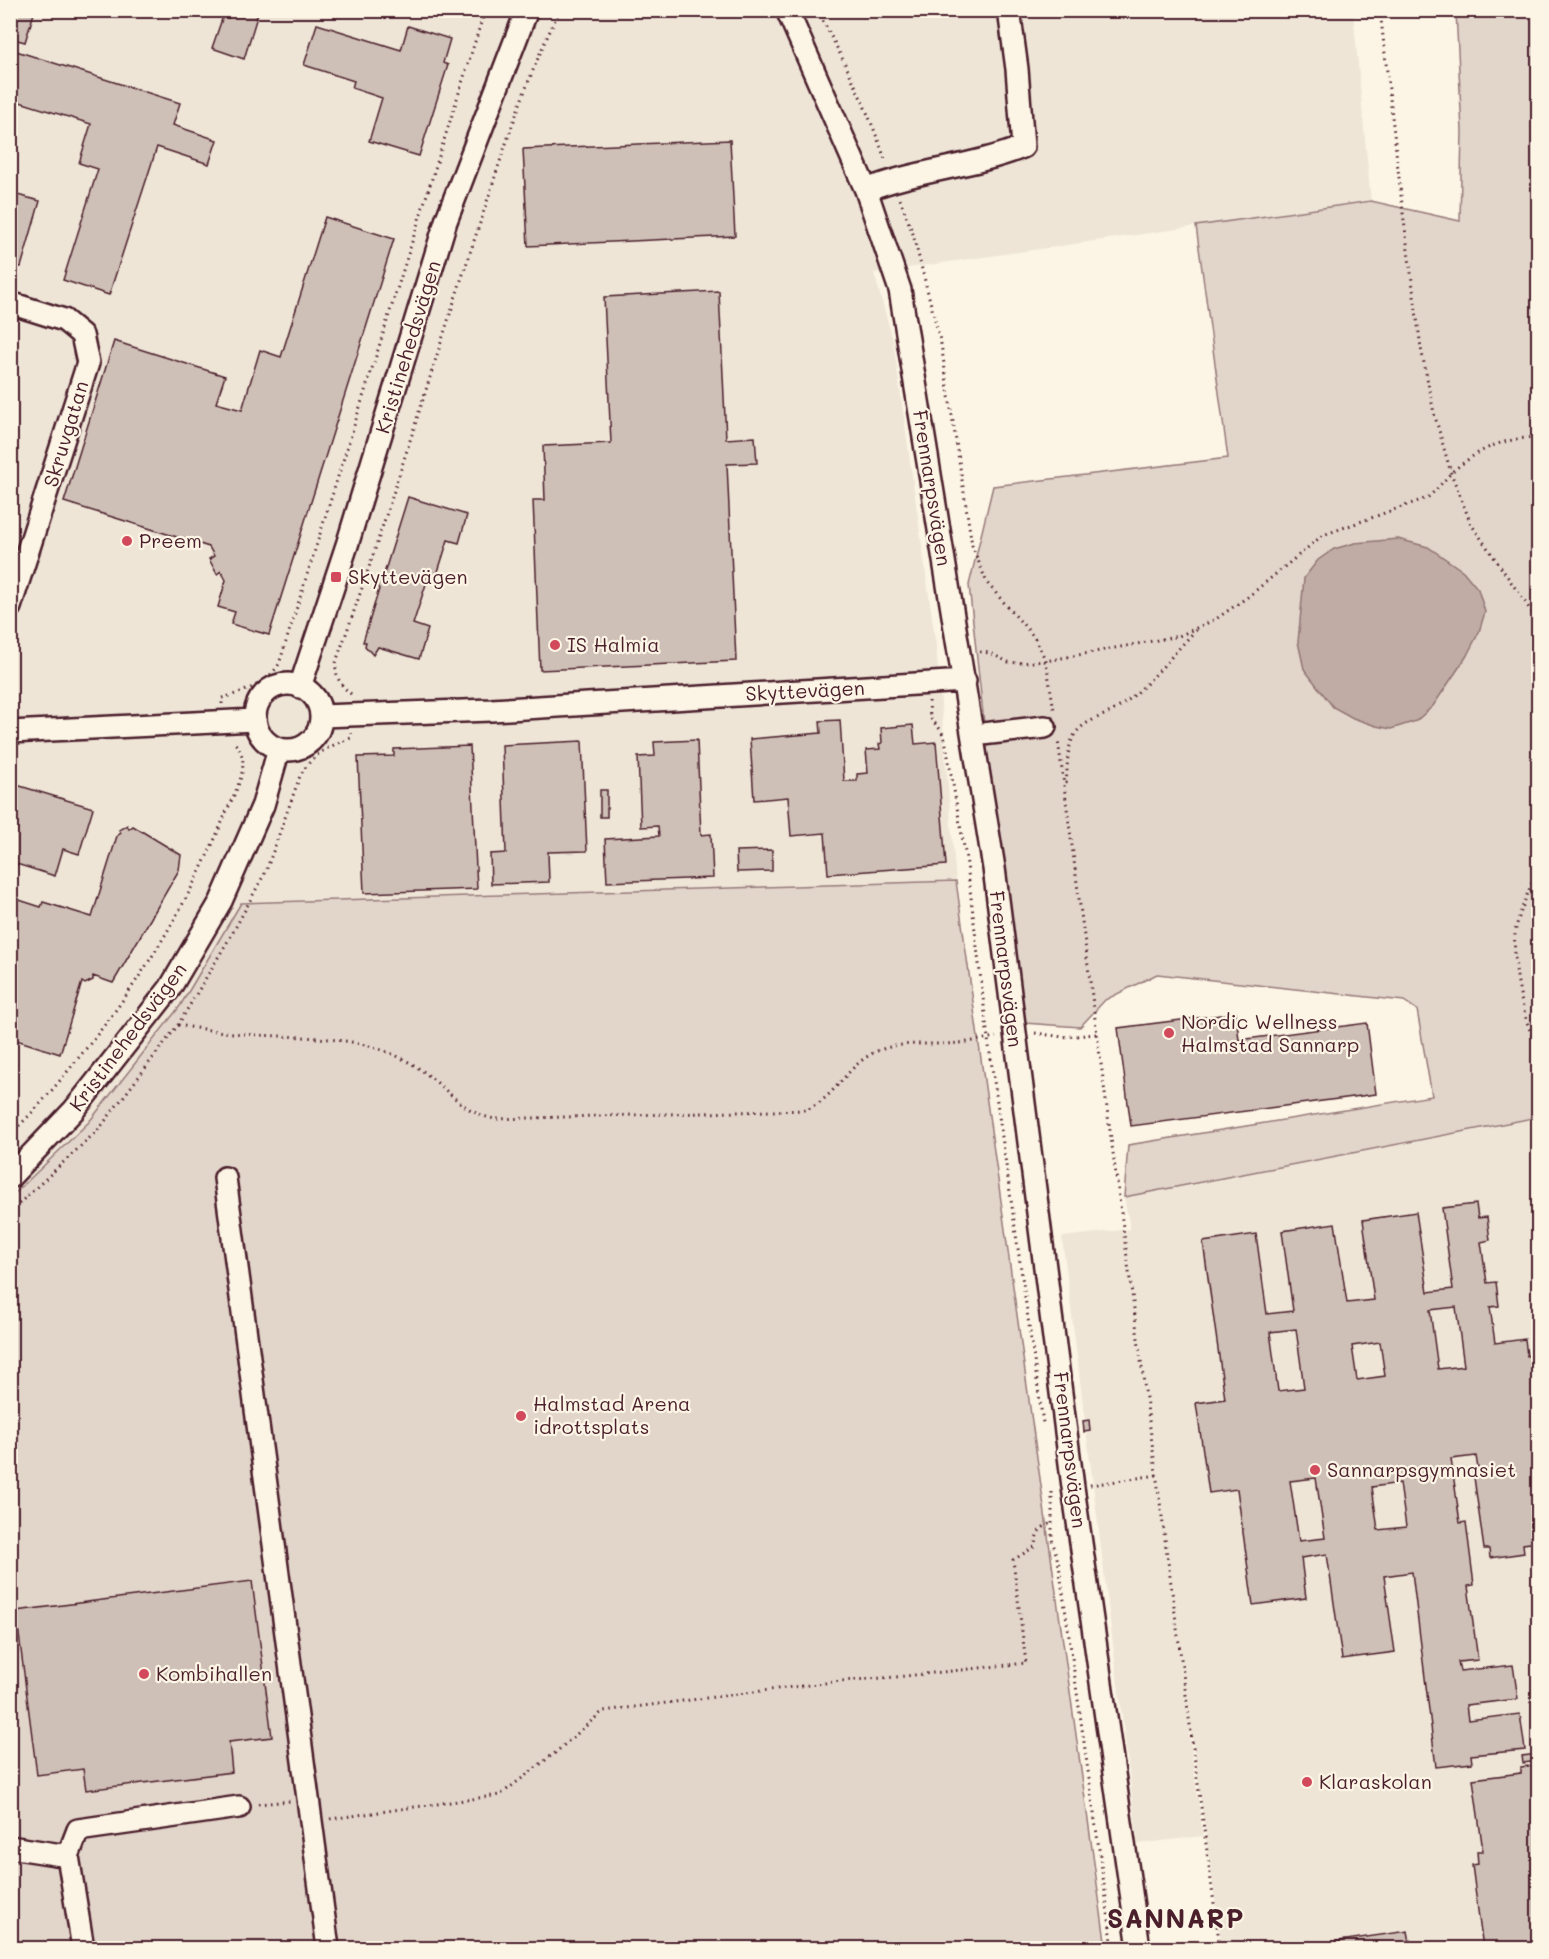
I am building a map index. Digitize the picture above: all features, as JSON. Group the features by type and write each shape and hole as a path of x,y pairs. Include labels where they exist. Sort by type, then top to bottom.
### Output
{"street":[{"name":"Kristinehedsvägen","path":"300,687 348,542 446,221 527,10"},
{"name":"Frennarpsvägen","path":"787,10 866,190 900,290 994,868 1073,1487 1139,1948"},
{"path":"866,190 893,179 1001,155 1023,147 1017,69 1008,10"},
{"name":"Skruvgatan","path":"10,303 64,320 82,335 88,363 10,607"},
{"name":"Skyttevägen","path":"321,716 491,710 965,681"},
{"path":"286,684 300,687 315,698 321,716 318,730 310,742 293,750 273,747 262,738 255,720 258,703 270,690 286,684"},
{"path":"10,732 255,720"},
{"path":"973,735 1053,727"},
{"name":"Kristinehedsvägen","path":"10,1177 74,1110 170,988 221,901 263,805 279,749"},
{"path":"225,1178 328,1948"},
{"path":"83,1948 68,1856 78,1830 238,1806"},
{"path":"10,1847 68,1856"}],"path":[{"path":"10,1134 58,1083 113,1016 150,963 186,900 211,849 240,778 243,755 239,746 223,739 225,721 222,698 264,681 273,674 279,664 485,10"},
{"path":"818,10 877,135 913,234 941,344 969,530 977,560 987,583 1034,637 1046,661 1053,727 1065,790 1220,1948"},
{"path":"1380,10 1421,348 1434,413 1451,473 1471,524 1539,621"},
{"path":"960,653 990,653 1008,662 1046,661 1179,636 1216,619 1249,596 1323,535 1427,498 1451,473 1470,459 1504,440 1539,437"},
{"path":"1065,790 1068,752 1075,735 1084,723 1120,706 1144,685 1197,628"},
{"path":"928,685 930,718 941,730 945,739 967,864 988,1038 1044,1432"},
{"path":"1539,866 1516,930 1517,975 1531,1037 1539,1046"},
{"path":"178,1025 233,1033 358,1044 378,1049 422,1070 476,1114 496,1119 806,1110 830,1094 858,1063 884,1048 959,1043 1029,1033 1063,1037 1097,1034"},
{"path":"1113,1948 1059,1565 1052,1539 1052,1490 1157,1475"},
{"path":"310,1821 500,1795 555,1753 603,1711 841,1681 1026,1663 1013,1560 1036,1546 1039,1530 1052,1523"},
{"path":"238,1806 307,1799"}],"shaded area":[{"path":"11,11 1353,11 1371,201 874,273 893,340 936,645 956,881 241,903 180,1006 89,1123 11,1196"},
{"path":"1456,11 1538,11 1538,1117 1124,1197 1128,1145 1432,1096 1417,1010 1404,1001 1157,974 1105,1000 1080,1027 1024,1023 989,769 969,585 993,486 1228,458 1196,226 1371,201 1460,221 1462,131"},
{"path":"1398,539 1428,547 1463,571 1478,589 1485,612 1479,632 1466,657 1433,706 1416,721 1391,729 1353,718 1333,707 1304,669 1298,642 1304,578 1318,560 1334,549 1355,543"},
{"name":"Halmstad Arena idrottsplats","path":"956,881 1106,1948 11,1948 11,1197 89,1122 180,1006 241,903"},
{"name":"Sannarpsgymnasiet","path":"1538,1117 1538,1948 1222,1948 1191,1732 1189,1733 1203,1836 1138,1844 1062,1237 1130,1229 1124,1197"}],"building":[{"path":"10,10 35,10 25,42 10,38"},
{"path":"230,10 259,10 244,59 212,48 223,16 228,18"},
{"path":"317,24 401,50 408,26 450,39 443,63 448,65 419,156 369,141 382,98 352,88 354,81 304,65"},
{"path":"10,49 180,103 173,125 217,140 209,164 157,147 109,295 63,280 98,169 79,163 91,124 10,99"},
{"path":"730,140 735,236 528,246 523,149"},
{"path":"10,193 40,201 21,267 10,264"},
{"path":"325,217 394,239 269,635 231,624 235,612 218,607 226,580 221,571 217,574 209,559 214,556 209,547 64,502 114,341 225,376 216,403 242,410 260,350 281,357"},
{"path":"719,291 726,439 755,437 757,463 727,464 736,661 540,670 533,500 545,500 543,446 611,443 604,297"},
{"path":"408,497 467,515 459,543 448,540 436,578 429,575 413,624 428,629 419,659 378,647 373,655 365,646 366,642 363,642 379,589 375,583 383,577"},
{"path":"840,720 844,781 857,781 857,774 868,773 866,750 880,749 881,728 913,725 915,744 936,742 946,865 828,874 825,833 791,836 788,797 754,800 750,739 821,733 820,721"},
{"path":"697,740 701,835 711,834 713,878 607,882 605,839 659,836 658,826 641,827 638,757 655,756 654,742"},
{"path":"582,741 587,851 548,852 549,882 491,884 490,854 506,853 502,745"},
{"path":"470,746 477,889 364,893 358,757 394,756 394,749"},
{"path":"10,783 93,808 79,854 63,849 55,876 10,862"},
{"path":"600,790 607,790 607,817 600,817"},
{"path":"127,825 129,829 133,826 181,855 179,870 113,983 93,976 93,980 85,984 82,982 60,1054 10,1038 10,897 41,907 43,902 92,917 117,836 121,833 119,830"},
{"path":"772,850 772,871 737,872 736,851"},
{"path":"1236,1013 1239,1040 1367,1023 1376,1094 1131,1126 1118,1028"},
{"path":"1476,1204 1478,1218 1487,1217 1490,1240 1481,1242 1487,1283 1496,1282 1499,1306 1490,1307 1495,1343 1525,1339 1527,1356 1538,1355 1538,1542 1523,1544 1524,1553 1490,1558 1489,1549 1484,1549 1473,1470 1478,1469 1476,1456 1451,1459 1460,1523 1466,1522 1474,1585 1468,1586 1478,1660 1458,1662 1460,1671 1513,1665 1518,1699 1466,1705 1468,1720 1520,1714 1525,1750 1471,1755 1472,1763 1436,1767 1412,1572 1384,1576 1395,1652 1342,1659 1327,1554 1301,1558 1306,1598 1253,1605 1237,1489 1209,1493 1196,1403 1225,1399 1203,1242 1256,1234 1267,1314 1293,1311 1282,1231 1335,1223 1347,1303 1374,1300 1363,1220 1416,1212 1428,1292 1453,1289 1442,1208","holes":["1456,1307 1464,1366 1438,1369 1430,1310","1296,1329 1304,1388 1278,1391 1270,1332","1380,1342 1385,1376 1357,1380 1352,1346","1316,1478 1325,1538 1299,1541 1290,1481","1400,1483 1406,1527 1378,1530 1372,1487"]},
{"path":"1089,1420 1090,1431 1084,1432 1083,1421"},
{"name":"Kombihallen","path":"252,1581 272,1737 229,1742 232,1772 86,1790 83,1769 37,1775 16,1611"},
{"path":"1538,1754 1538,1761 1523,1763 1522,1756"},
{"path":"1538,1765 1538,1948 1483,1948 1472,1865 1478,1864 1477,1851 1483,1851 1473,1779 1521,1773 1521,1767"},
{"path":"1408,1931 1411,1948 1291,1948"}],"place":[{"name":"Preem","path":"127,541"},
{"name":"Skyttevägen","path":"336,577"},
{"name":"IS Halmia","path":"555,645"},
{"name":"Nordic Wellness Halmstad Sannarp","path":"1169,1033"},
{"name":"Halmstad Arena idrottsplats","path":"521,1416"},
{"name":"Sannarpsgymnasiet","path":"1315,1470"},
{"name":"Kombihallen","path":"144,1674"},
{"name":"Klaraskolan","path":"1307,1782"}],"district":[{"name":"SANNARP","path":"1176,1919"}]}
